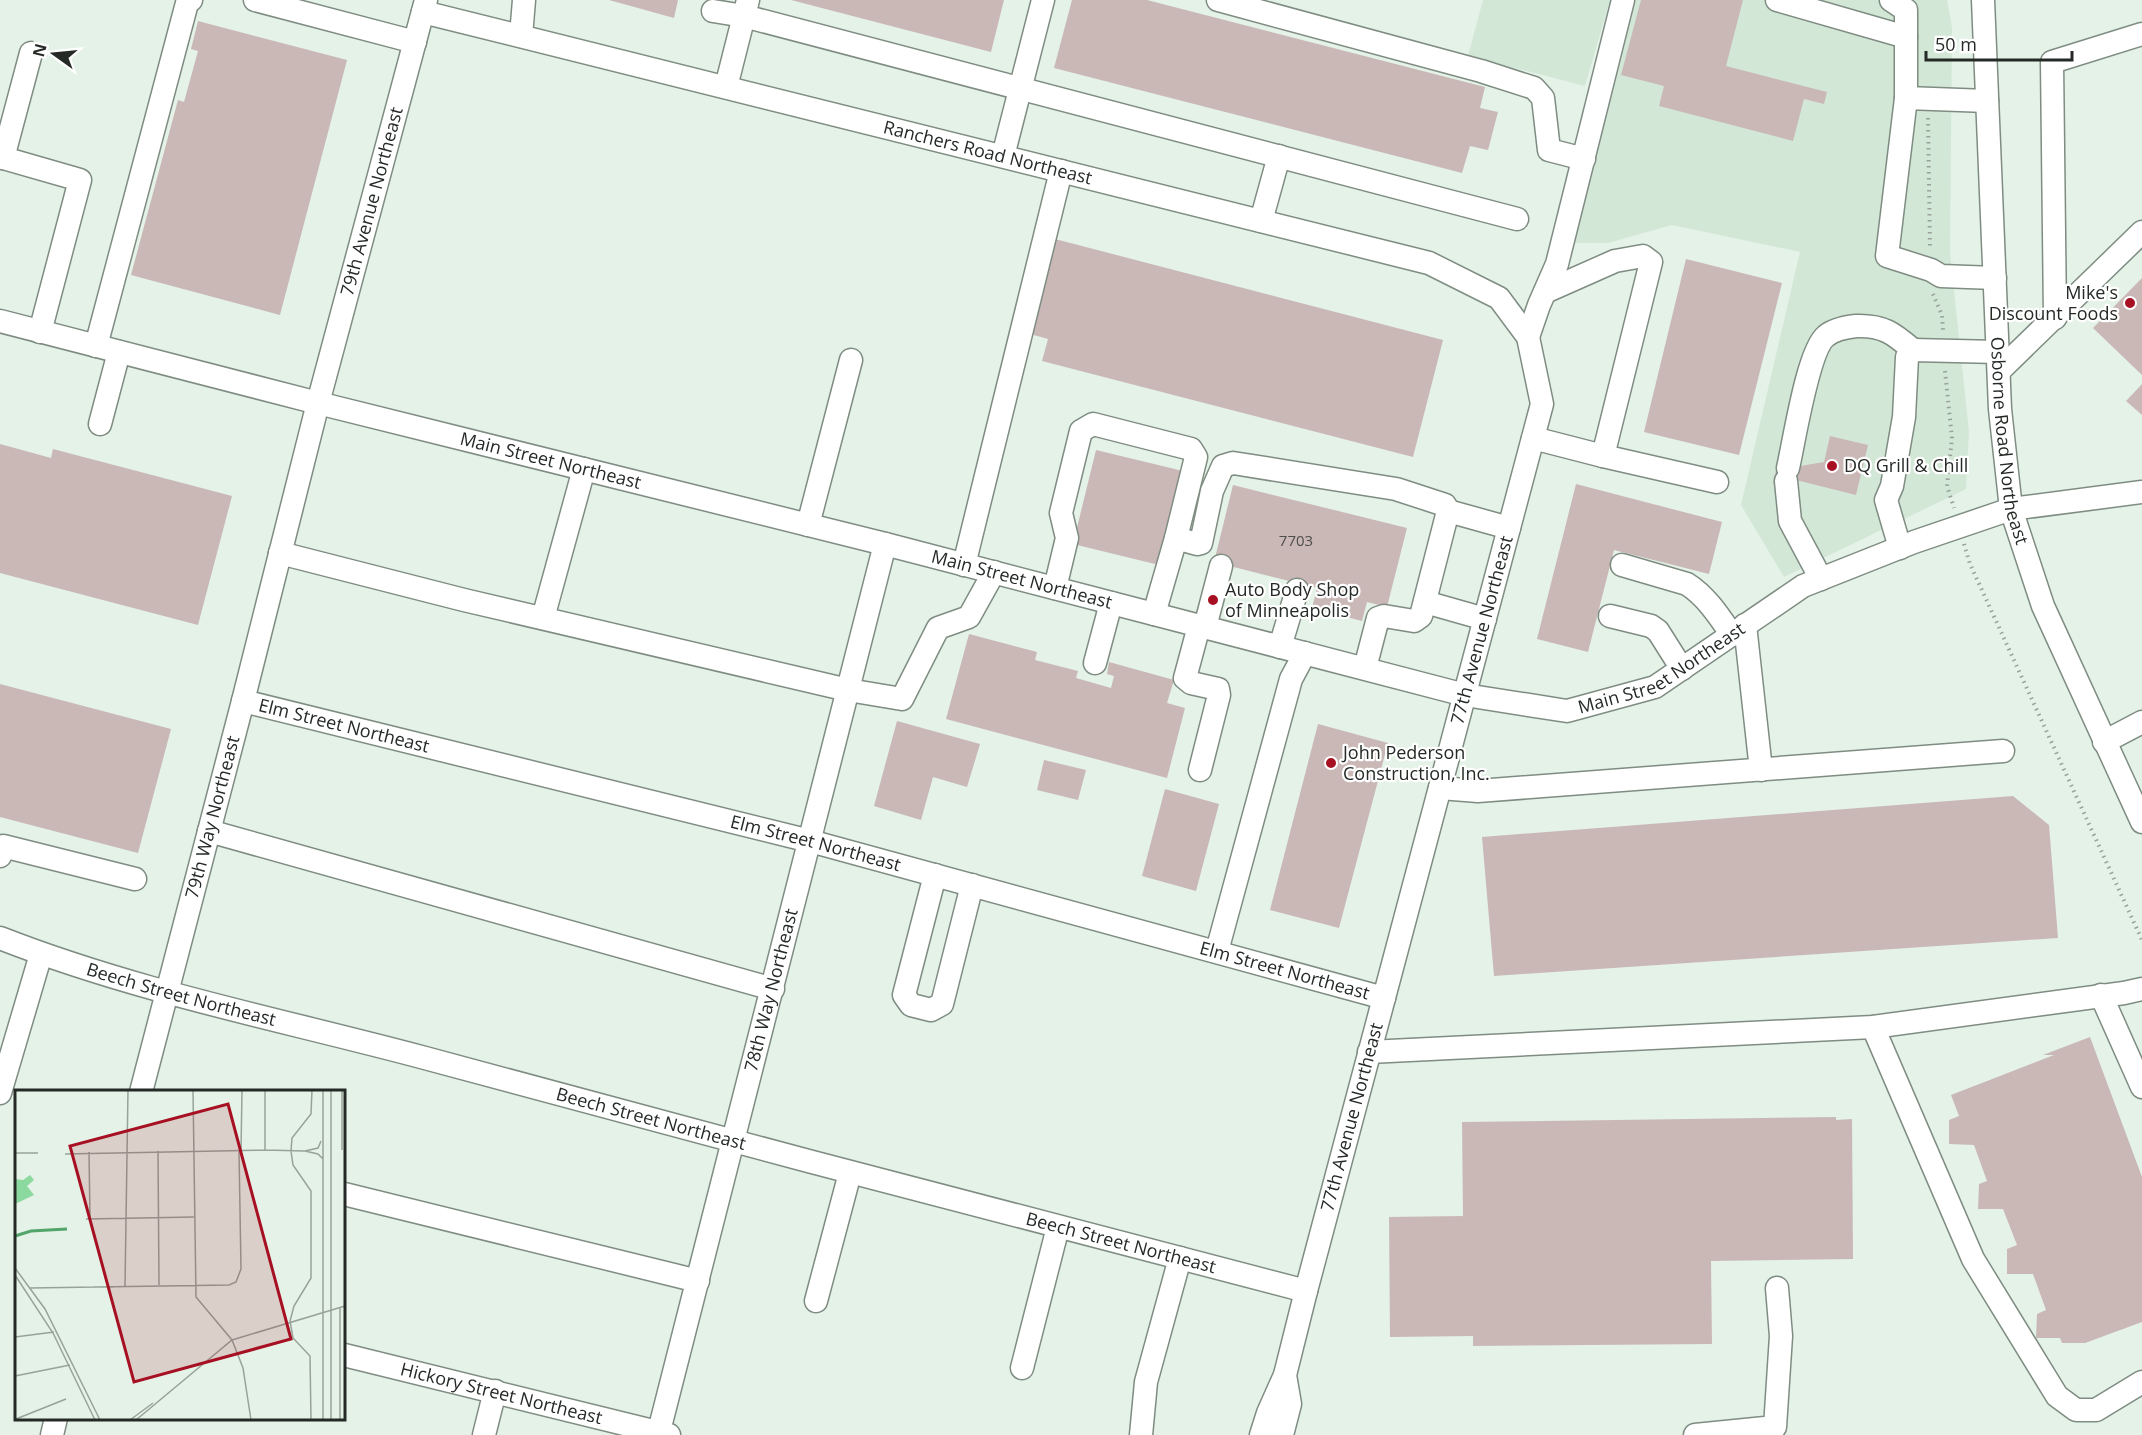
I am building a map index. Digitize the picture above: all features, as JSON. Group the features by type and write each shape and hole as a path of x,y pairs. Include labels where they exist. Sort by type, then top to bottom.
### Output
{"street":[{"path":"96,346 187,3 191,0"},
{"path":"255,0 415,42"},
{"path":"521,36 524,0"},
{"path":"1002,156 1043,0"},
{"path":"1218,0 1481,71 1534,88 1543,98 1549,150 1584,159"},
{"path":"1528,337 1557,264 1623,0"},
{"path":"1777,0 1906,37"},
{"path":"1891,0 1906,10 1906,99 1887,256 1930,270 1941,276 1995,278"},
{"name":"Osborne Road Northeast","path":"1983,0 2000,409 2011,509 2043,606 2142,822"},
{"name":"79th Avenue Northeast","path":"318,403 424,3"},
{"name":"Ranchers Road Northeast","path":"424,3 521,36 1429,264 1499,298 1528,337"},
{"path":"726,87 746,8"},
{"path":"713,11 746,8 1019,88 1517,219"},
{"path":"2055,318 2052,62 2142,34"},
{"path":"32,53 1,158 80,180 40,332"},
{"path":"1906,99 1987,101"},
{"path":"1261,221 1279,156"},
{"path":"964,565 1060,171"},
{"path":"1821,579 1790,521 1787,475 1813,359 1825,336 1845,327 1866,326 1893,332 1913,350 1998,362 2055,318 2142,232"},
{"path":"1545,292 1615,261 1643,256 1651,261 1604,456"},
{"name":"Main Street Northeast","path":"0,321 318,403 885,544 1465,695 1567,711 1655,687 1803,586 1900,548 2011,509 2142,492"},
{"name":"77th Avenue Northeast","path":"1261,1435 1285,1375 1542,404 1528,337"},
{"path":"1900,548 1886,500 1892,486 1904,417 1907,357 1913,350"},
{"path":"100,424 119,352"},
{"path":"808,525 851,360"},
{"name":"79th Way Northeast","path":"142,1090 318,403"},
{"path":"1055,588 1067,538 1061,513 1081,431 1093,424 1191,449 1196,457 1154,614"},
{"path":"1533,438 1717,482"},
{"path":"1176,538 1200,543 1212,491 1223,466 1233,463 1396,489 1445,505 1448,511 1421,616 1414,621 1384,616 1378,618 1365,668"},
{"path":"543,618 584,470"},
{"path":"1448,511 1509,528"},
{"name":"78th Way Northeast","path":"662,1434 698,1281 885,544"},
{"path":"280,553 452,597 848,690 902,699 938,628 969,617 994,572"},
{"path":"1200,770 1219,694 1218,689 1191,683 1185,678 1221,566"},
{"path":"1622,566 1687,584 1738,630 1761,770"},
{"path":"1280,647 1297,590"},
{"path":"1425,602 1485,619"},
{"path":"1095,663 1111,603"},
{"path":"1610,616 1652,626 1682,669"},
{"path":"1217,951 1291,679 1305,653"},
{"name":"Elm Street Northeast","path":"243,701 810,841 1384,998"},
{"path":"2104,742 2142,722"},
{"path":"1440,788 1478,791 2003,751"},
{"path":"209,831 773,989"},
{"path":"1,849 135,879"},
{"path":"934,875 904,995 911,1005 931,1010 942,1004 972,885"},
{"name":"Beech Street Northeast","path":"0,938 41,954 167,993 383,1047 734,1143 1306,1291"},
{"path":"0,1093 41,954"},
{"path":"1369,1052 1873,1027 2124,993 2142,988"},
{"path":"2101,995 2142,1087"},
{"path":"1873,1027 1973,1260 2057,1396 2076,1410 2096,1410 2142,1382"},
{"path":"816,1301 850,1173"},
{"path":"345,1194 698,1281"},
{"path":"1022,1368 1058,1227"},
{"path":"1141,1435 1146,1382 1180,1258"},
{"path":"1695,1435 1775,1427 1781,1336 1777,1288"},
{"name":"Hickory Street Northeast","path":"345,1355 662,1434"},
{"name":"77th Avenue Northeast","path":"1282,1435 1290,1404 1285,1375"},
{"path":"484,1435 495,1391"},
{"path":"52,1435 56,1420"}],"shaded area":[{"path":"1483,0 1610,0 1585,86 1468,56"},
{"path":"1631,0 1947,0 1952,28 1950,253 1969,432 1966,489 1784,577 1741,505 1800,252 1672,225 1608,243 1572,243"}],"building":[{"path":"609,0 678,0 674,18"},
{"path":"791,0 1004,0 991,52"},
{"path":"1072,0 1147,0 1485,87 1480,108 1498,112 1488,150 1470,146 1462,173 1054,68"},
{"path":"1641,0 1743,0 1726,66 1827,92 1824,104 1804,99 1793,141 1659,106 1664,86 1621,75"},
{"path":"198,21 347,60 280,315 131,275 178,100 184,102 198,51 191,49"},
{"path":"1055,239 1443,340 1413,457 1042,361 1048,339 1030,334"},
{"path":"1686,259 1782,283 1739,455 1644,432"},
{"name":"Mike's Discount Foods","path":"2142,278 2142,375 2093,328"},
{"path":"2142,384 2142,415 2126,401"},
{"name":"DQ Grill & Chill","path":"1830,436 1868,445 1856,495 1796,480 1773,484 1776,470 1824,462"},
{"path":"0,444 51,458 53,449 232,496 198,625 0,573"},
{"path":"1096,450 1183,471 1159,565 1073,544"},
{"path":"1576,484 1722,522 1709,574 1614,550 1588,652 1537,639"},
{"path":"1233,485 1407,528 1387,607 1367,602 1362,621 1312,608 1317,588 1214,562"},
{"path":"969,634 1037,652 1035,660 1078,671 1076,678 1111,688 1114,676 1107,674 1109,662 1174,680 1167,703 1185,708 1167,778 946,719"},
{"path":"0,684 171,729 138,853 0,817"},
{"path":"897,721 980,744 967,787 933,777 921,820 874,806"},
{"path":"1318,724 1388,743 1339,928 1270,910"},
{"path":"1044,760 1086,770 1078,800 1037,790"},
{"path":"1165,789 1219,804 1196,891 1142,876"},
{"path":"2013,796 2049,825 2058,938 1494,976 1482,837"},
{"path":"2090,1037 2142,1177 2142,1322 2085,1343 2062,1343 2060,1338 2036,1338 2037,1314 2046,1310 2033,1274 2007,1274 2007,1249 2017,1245 2003,1209 1978,1209 1979,1184 1987,1181 1974,1145 1949,1144 1949,1120 1959,1116 1951,1095 2054,1055 2043,1055"},
{"path":"1836,1117 1836,1120 1852,1119 1853,1259 1711,1261 1712,1344 1473,1346 1473,1336 1390,1337 1389,1217 1463,1216 1462,1122"}],"place":[{"name":"Mike's Discount Foods","path":"2130,303"},
{"name":"DQ Grill & Chill","path":"1832,466"},
{"name":"Auto Body Shop of Minneapolis","path":"1213,600"},
{"name":"John Pederson Construction, Inc.","path":"1331,763"}]}
